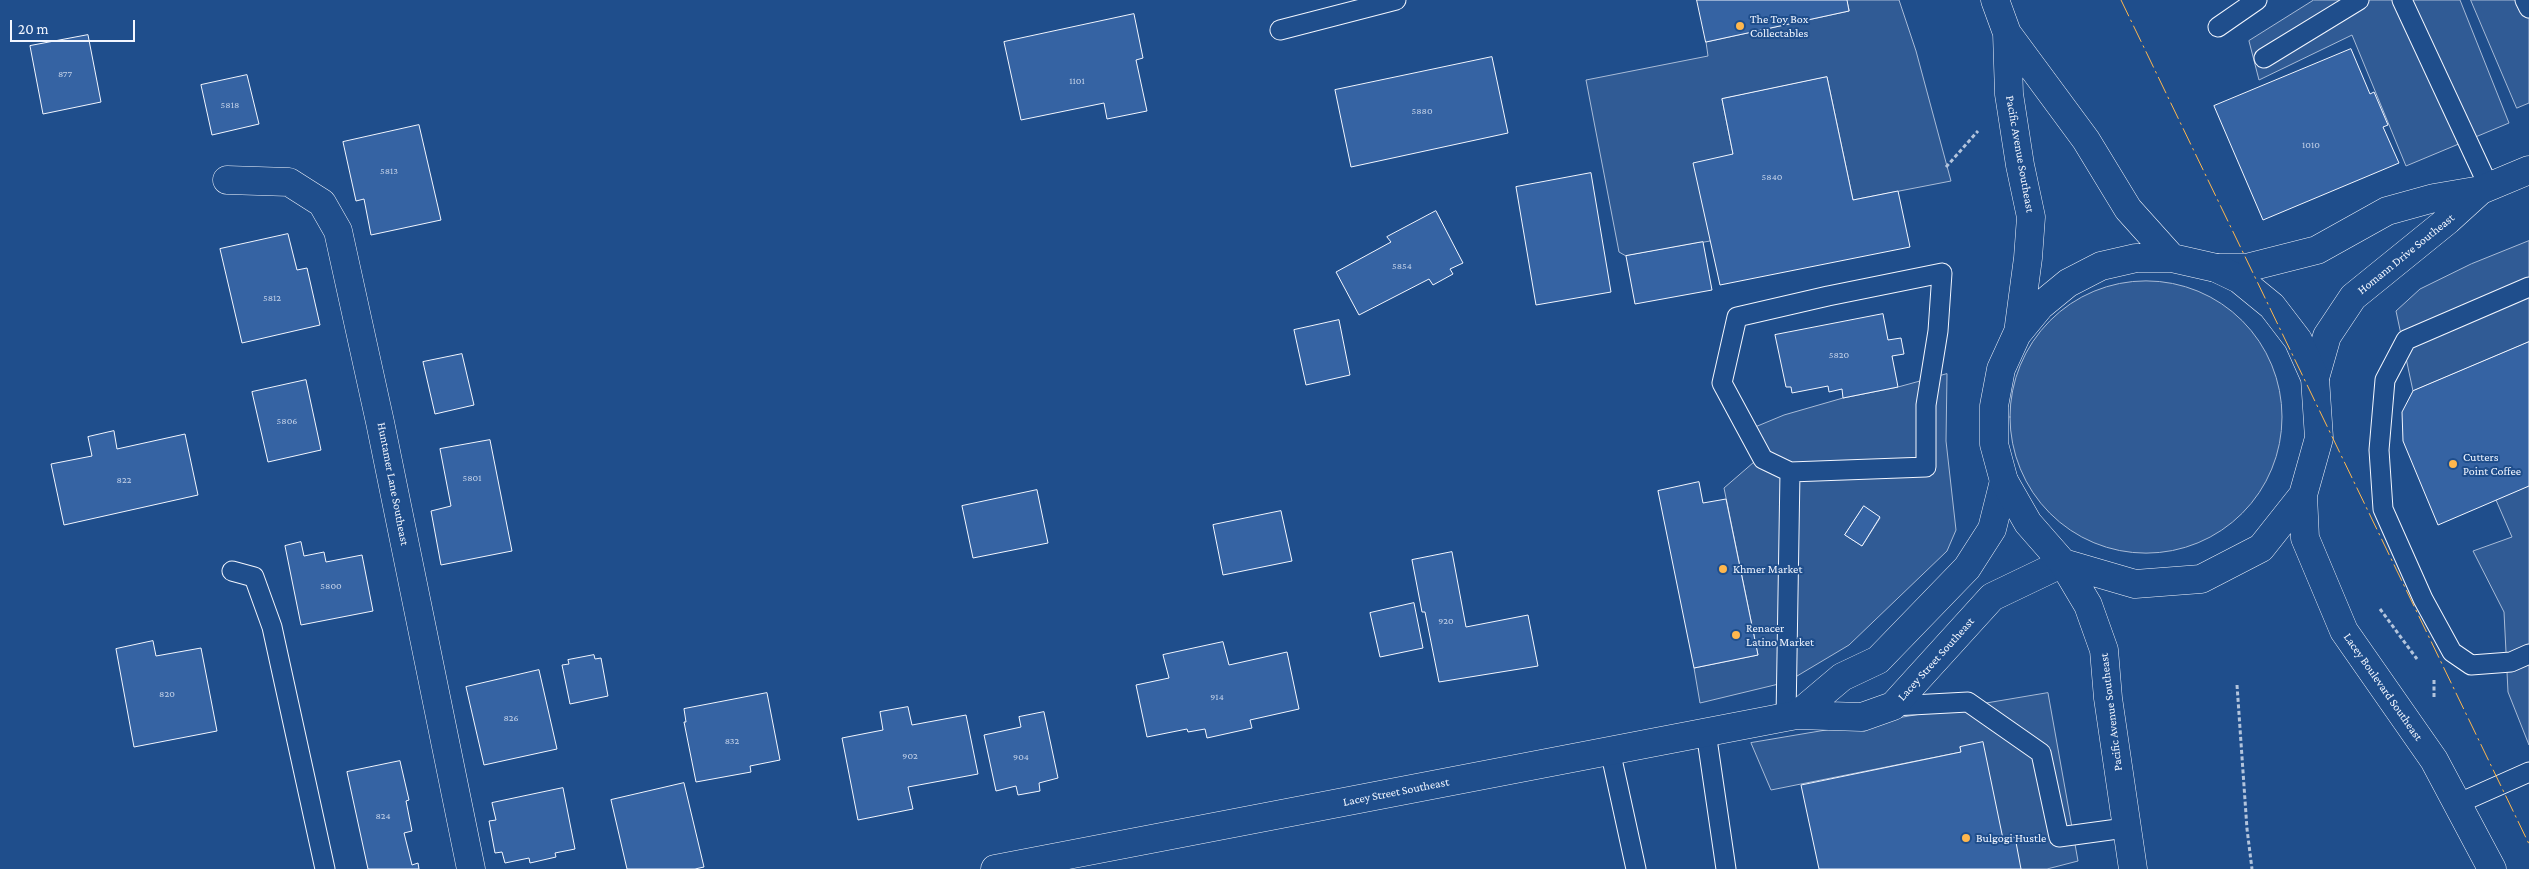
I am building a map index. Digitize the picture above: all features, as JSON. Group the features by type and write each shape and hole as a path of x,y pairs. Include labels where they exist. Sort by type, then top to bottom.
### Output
{"street":[{"name":"Pacific Avenue Southeast","path":"1995,0 2007,32 2086,140 2128,209 2172,258"},
{"name":"Pacific Avenue Southeast","path":"2007,32 2009,94 2020,165 2031,217 2028,258 2018,334"},
{"name":"Homann Drive Southeast","path":"2216,268 2246,268 2277,262 2317,250 2387,212 2434,198 2485,188 2529,170"},
{"name":"Huntamer Lane Southeast","path":"227,180 289,182 322,203 338,231 380,422 471,869"},
{"name":"Homann Drive Southeast","path":"2315,378 2327,336 2353,297 2485,188"},
{"path":"2004,481 1994,444 1994,406 2001,369 2018,334 2040,306 2076,279 2101,266 2136,258 2172,258 2216,268 2239,280 2272,306 2298,340 2315,378 2319,438 2302,495 2261,548 2201,579 2135,584 2063,563"},
{"name":"Pacific Avenue Southeast","path":"2004,481 2028,523 2063,563 2088,605 2104,650 2108,698 2125,828 2133,869"},
{"name":"Lacey Street Southeast","path":"1791,716 1842,677 1878,660 1967,568 1992,529 2004,481"},
{"name":"Lacey Boulevard Southeast","path":"2302,495 2304,538 2344,631 2434,760 2492,869"},
{"name":"Lacey Street Southeast","path":"995,869 1791,716 1862,717 1893,706 1992,598 2063,563"}],"lane":[{"path":"1280,30 1396,0"},
{"path":"2218,27 2257,0"},
{"path":"2264,58 2359,0"},
{"path":"2402,0 2485,188"},
{"path":"2525,0 2529,8"},
{"path":"1942,273 1938,331 1926,405 1926,467 1790,472 1763,459 1722,383 1737,317 1942,273"},
{"path":"2525,289 2406,340 2385,380 2379,450 2382,509 2423,599 2452,652 2471,665 2510,662 2529,654"},
{"path":"1790,472 1791,716"},
{"path":"232,571 254,577 272,627 325,869"},
{"path":"1893,706 1968,702 2041,753 2059,837 2125,828"},
{"path":"1706,732 1726,869"},
{"path":"1610,750 1636,869"},
{"path":"2457,804 2529,772"}],"path":[{"path":"2380,609 2420,662"},
{"path":"2237,685 2247,829 2252,869"}],"shaded area":[{"path":"1847,0 1899,0 1916,51 1951,181 1853,200 1827,77 1722,99 1733,154 1710,241 1626,256 1619,252 1586,80 1708,56 1706,42 1849,11"},
{"path":"2314,0 2460,0 2509,123 2406,166 2352,35 2259,80 2249,41"},
{"path":"2471,0 2529,0 2529,103 2517,108"},
{"path":"2529,241 2529,342 2413,391 2396,311 2420,289 2471,264"},
{"path":"2146,281 2185,287 2210,297 2242,321 2259,342 2271,365 2279,391 2282,417 2276,456 2266,481 2242,513 2221,530 2198,542 2172,550 2146,553 2107,547 2082,537 2050,513 2033,492 2021,469 2013,443 2010,417 2016,378 2026,353 2050,321 2071,304 2094,292 2120,284"},
{"path":"1947,374 1946,441 1956,530 1947,551 1849,645 1787,682 1700,703 1694,668 1758,655 1724,488 1754,462 1743,432 1784,415 1843,398 1898,387","holes":["1864,507 1880,518 1862,546 1845,535"]},
{"path":"2529,486 2529,745 2508,692 2504,612 2473,551 2512,537 2496,500"},
{"path":"2048,693 2078,861 2047,869 2021,869 2003,839 1960,747 1961,752 1771,790 1751,743"}],"building":[{"name":"The Toy Box Collectables","path":"1697,0 1847,0 1849,11 1706,42"},
{"path":"1134,14 1143,58 1136,60 1147,111 1107,119 1104,103 1021,120 1004,42"},
{"path":"88,35 101,102 43,114 30,46"},
{"path":"2351,49 2370,94 2374,92 2388,125 2383,127 2399,163 2263,220 2214,106"},
{"path":"1492,57 1508,133 1351,167 1335,90"},
{"path":"247,75 259,124 212,135 201,85"},
{"path":"1827,77 1853,200 1898,191 1910,247 1720,285 1693,163 1733,154 1722,99"},
{"path":"419,125 441,220 371,235 364,199 356,201 343,142"},
{"path":"1591,173 1611,292 1536,305 1516,187"},
{"path":"1436,211 1463,263 1450,269 1453,274 1433,285 1429,279 1359,315 1336,272 1391,242 1387,237"},
{"path":"288,234 297,270 307,268 320,325 242,343 220,249"},
{"path":"1703,242 1712,290 1635,304 1626,256"},
{"path":"1883,314 1888,340 1901,338 1904,354 1892,356 1898,387 1843,398 1842,389 1829,392 1828,386 1792,393 1791,387 1786,387 1775,335"},
{"path":"1339,320 1350,375 1306,385 1294,330"},
{"path":"2529,342 2529,486 2438,525 2403,441 2402,412 2413,391"},
{"path":"462,354 474,405 435,414 423,362"},
{"path":"306,380 321,450 268,462 252,392"},
{"path":"114,431 117,449 185,434 198,495 64,525 51,464 92,456 88,437"},
{"path":"490,440 512,551 441,565 431,511 451,506 440,449"},
{"path":"1699,482 1703,503 1726,499 1758,655 1694,668 1658,491"},
{"path":"1037,490 1048,543 973,558 962,506"},
{"path":"1864,506 1880,517 1862,546 1845,535"},
{"path":"1281,511 1292,561 1223,575 1213,525"},
{"path":"301,542 304,556 324,552 326,562 362,555 373,611 301,625 285,546"},
{"path":"1452,552 1466,627 1528,615 1538,666 1439,682 1412,560"},
{"path":"1414,603 1423,648 1380,657 1370,613"},
{"path":"153,641 156,656 201,648 217,731 134,747 116,649"},
{"path":"1223,642 1229,665 1287,652 1299,709 1250,720 1252,728 1207,738 1205,729 1188,732 1187,729 1147,737 1136,685 1169,678 1163,655"},
{"path":"594,655 595,659 601,658 608,696 570,704 562,665 569,664 568,660"},
{"path":"539,670 557,749 484,765 466,687"},
{"path":"767,693 780,760 750,766 751,772 696,782 684,722 686,722 684,709"},
{"path":"908,707 912,725 966,715 978,774 908,787 913,809 858,820 842,738 883,730 880,712"},
{"path":"1044,712 1058,778 1039,783 1040,791 1018,795 1016,786 996,791 984,735 1021,727 1019,717"},
{"path":"1983,742 2003,839 2015,837 2021,869 1819,869 1801,785 1961,752 1960,747"},
{"path":"400,761 409,800 406,801 412,831 404,833 412,865 418,863 419,869 368,869 347,772"},
{"path":"684,783 704,867 695,869 627,869 611,800"},
{"path":"563,788 575,849 555,853 556,857 530,863 529,858 505,863 502,852 495,853 489,821 496,820 492,803"}],"power":[{"path":"2121,0 2529,844"}],"place":[{"name":"The Toy Box Collectables","path":"1740,26"},
{"name":"Cutters Point Coffee","path":"2453,464"},
{"name":"Khmer Market","path":"1723,569"},
{"name":"Renacer Latino Market","path":"1736,635"},
{"name":"Bulgogi Hustle","path":"1966,838"}]}
